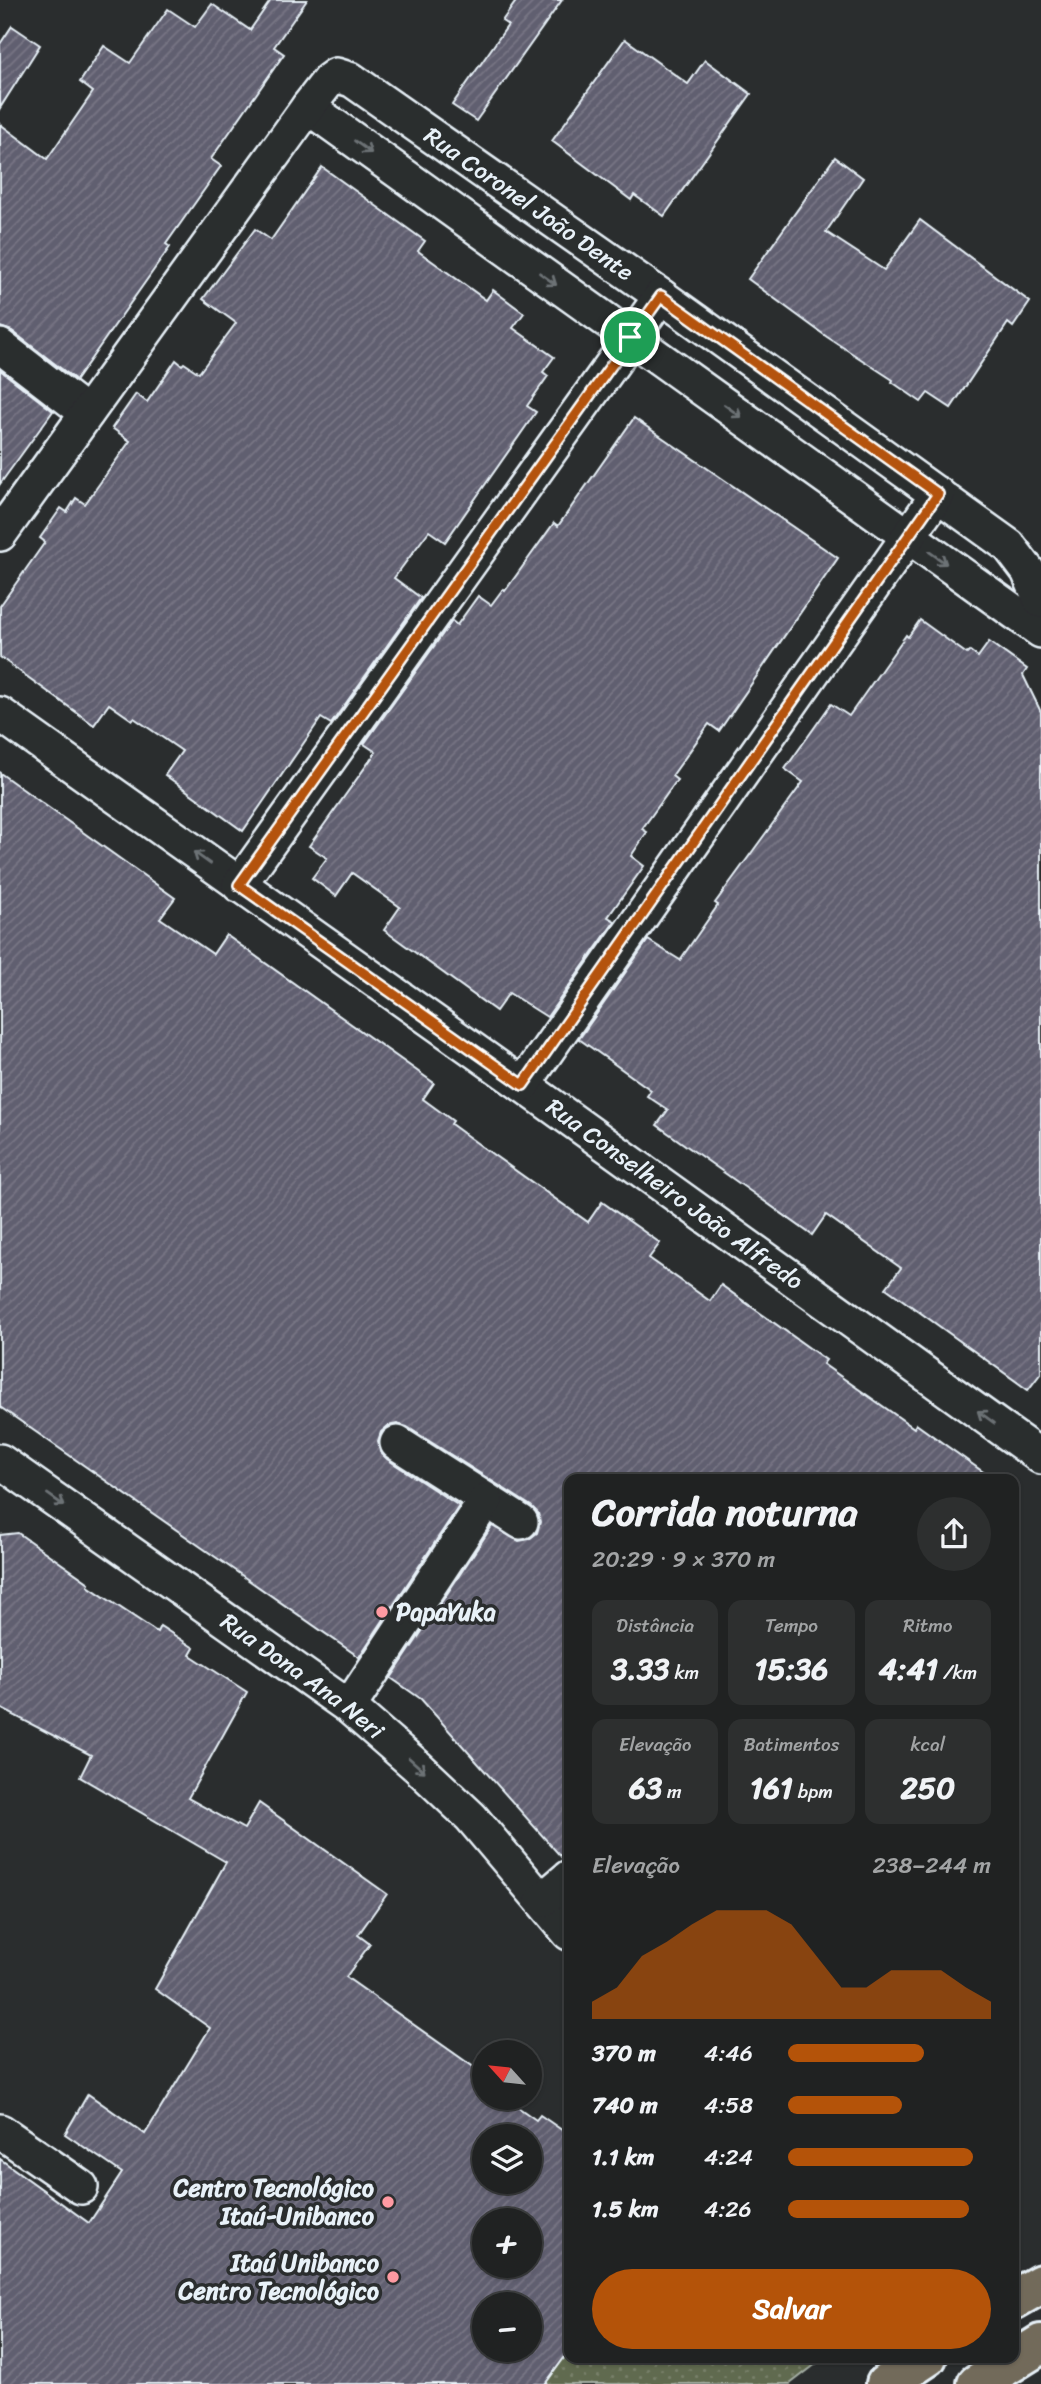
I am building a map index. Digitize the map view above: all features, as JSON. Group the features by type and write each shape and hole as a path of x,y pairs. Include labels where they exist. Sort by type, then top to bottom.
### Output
{"main road":[{"path":"1019,2297 1041,2284"},
{"path":"1019,2358 1041,2344"},
{"path":"977,2384 1011,2363"}],"street":[{"name":"Rua Coronel João Dente","path":"0,534 308,107 329,79 343,75 661,296 1009,546 1028,571 1041,601"},
{"name":"Rua Coronel João Dente","path":"308,107 1041,631"},
{"path":"239,885 661,296"},
{"path":"0,346 87,413"},
{"path":"523,1085 938,494"},
{"name":"Rua Conselheiro João Alfredo","path":"0,714 1041,1457"},
{"path":"397,1443 521,1522"},
{"name":"Rua Dona Ana Neri","path":"0,1461 349,1707 418,1766 471,1817 564,1927"},
{"path":"349,1707 486,1500"},
{"path":"542,1900 564,1881"},
{"path":"0,2131 81,2187"}],"green space":[{"path":"564,2358 564,2363 817,2363 790,2384 545,2384"}],"building":[{"path":"271,0 307,0 274,47 284,54 211,159 221,166 166,244 170,247 76,380 12,331 0,327 0,124 47,159 93,92 80,82 104,46 130,63 168,9 195,27 212,4 250,30"},
{"path":"517,0 562,0 476,121 452,105 508,25 502,21"},
{"path":"12,26 40,45 0,108 0,44"},
{"path":"625,39 688,84 705,60 751,94 664,216 634,195 631,200 552,141"},
{"path":"835,157 863,178 826,232 884,270 920,220 1030,302 1013,327 1008,323 951,408 928,393 921,402 748,279"},
{"path":"322,167 425,241 418,251 486,300 493,290 524,313 513,328 554,357 543,372 548,376 527,406 536,412 445,542 429,531 394,578 421,598 331,724 321,718 243,831 165,775 182,751 109,704 94,725 0,657 0,606 45,542 40,538 61,508 67,512 76,498 85,504 130,441 112,428 136,394 147,402 176,360 199,373 236,323 203,299 255,229 271,240"},
{"path":"0,370 53,411 0,484"},
{"path":"634,418 838,558 719,731 709,724 672,776 677,780 642,829 647,832 631,856 644,866 608,917 615,921 547,1017 509,993 496,1011 384,930 400,907 352,873 336,896 312,878 327,858 309,846 376,752 364,744 452,621 457,625 478,596 491,605 503,589 505,591 554,523 558,526"},
{"path":"920,620 967,654 970,651 978,657 989,642 1027,669 1023,675 1041,712 1041,1373 1028,1390 886,1288 901,1268 826,1215 812,1235 657,1125 668,1110 647,1096 651,1090 579,1039 648,940 680,960 718,905 715,903 803,782 785,769 831,704 849,716 906,635 908,637"},
{"path":"0,773 175,898 160,918 213,954 226,935 434,1083 423,1099 453,1121 451,1124 588,1222 602,1202 660,1243 649,1258 710,1301 721,1285 826,1360 823,1364 914,1428 916,1424 986,1474 564,1474 563,1859 421,1699 391,1678 492,1526 519,1541 529,1539 537,1533 540,1522 538,1513 531,1506 407,1427 397,1424 388,1426 381,1432 378,1441 380,1452 387,1459 459,1506 359,1657 0,1407"},
{"path":"18,1533 89,1583 88,1586 157,1632 160,1626 194,1648 190,1655 247,1692 188,1798 244,1829 259,1803 387,1894 358,1935 370,1944 346,1977 472,2066 472,2110 522,2110 536,2120 540,2115 564,2132 564,2358 545,2384 0,2384 0,2159 89,2223 122,2173 65,2134 88,2094 145,2134 210,2028 155,1989 226,1862 80,1777 91,1755 0,1708 0,1535"}],"place":[{"name":"PapaYuka","path":"382,1612"},
{"name":"Centro Tecnológico Itaú-Unibanco","path":"388,2202"},
{"name":"Itaú Unibanco Centro Tecnológico","path":"393,2277"}],"route":[{"path":"661,296 938,494 523,1085 239,885 630,337 661,296"}]}
